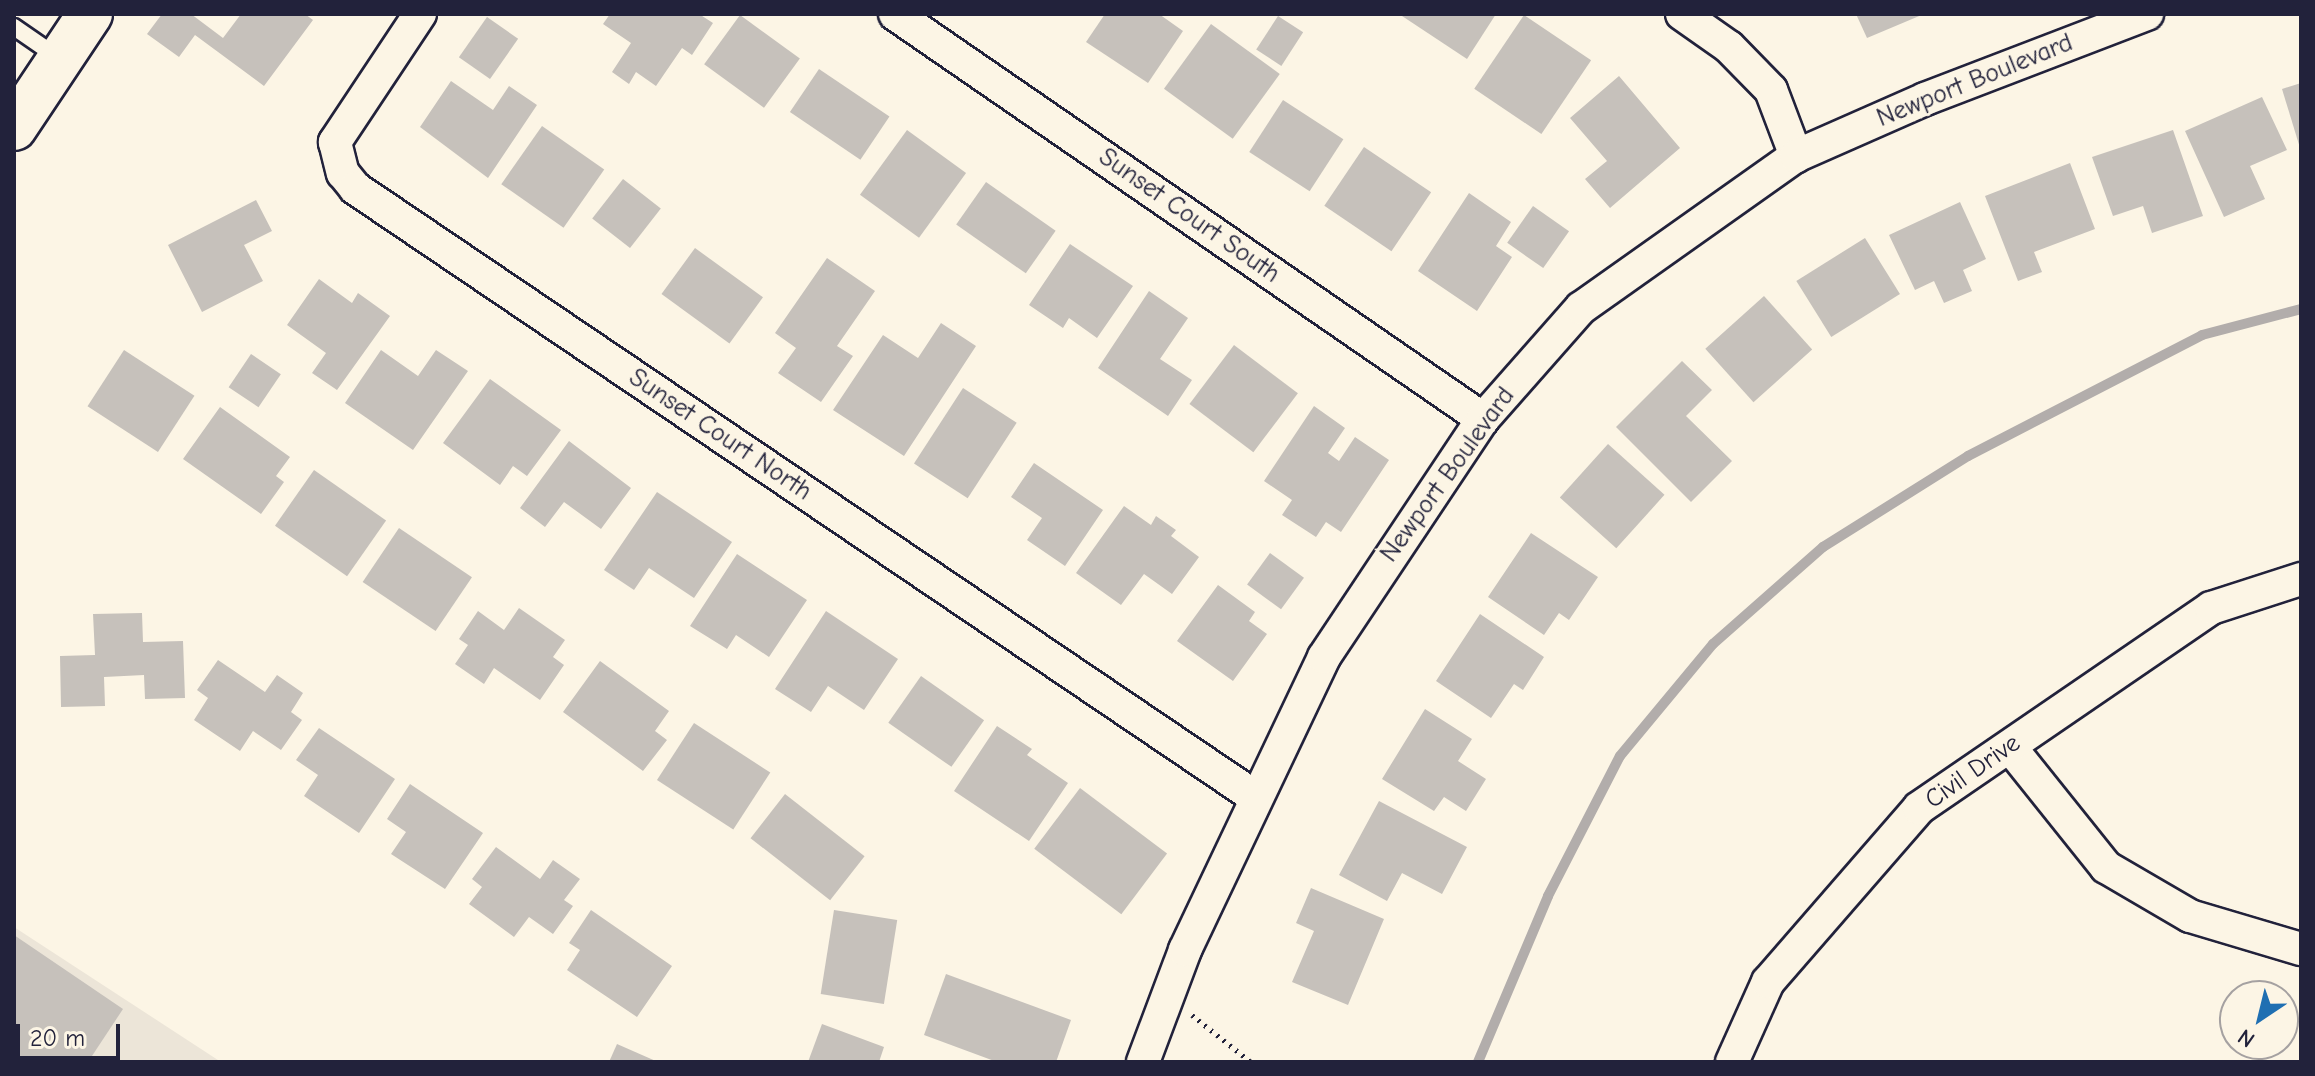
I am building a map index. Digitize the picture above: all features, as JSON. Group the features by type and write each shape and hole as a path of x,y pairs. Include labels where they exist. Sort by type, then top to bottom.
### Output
{"street":[{"path":"14,128 90,14"},
{"name":"Sunset Court North","path":"420,14 335,142 343,173 355,188 1255,797"},
{"name":"Sunset Court South","path":"895,14 1483,419"},
{"path":"1682,14 1729,47 1771,90 1796,156"},
{"name":"Newport Boulevard","path":"1143,1062 1255,797 1324,657 1483,419 1581,308 1796,156 1925,99 2147,14"},
{"name":"Civil Drive","path":"1732,1062 1768,982 1919,808 2211,608 2301,579"},
{"path":"2010,747 2106,867 2190,916 2301,949"}],"lane":[{"path":"14,27 60,59"}],"path":[{"path":"1166,1002 1224,1036 1251,1062"}],"shaded area":[{"path":"14,927 221,1062 14,1062"}],"building":[{"path":"162,14 191,14 223,38 241,14 305,14 313,20 264,86 195,35 179,57 147,34"},
{"path":"610,14 699,14 713,23 692,55 682,48 656,86 636,72 629,84 612,72 631,43 603,24"},
{"path":"1105,14 1159,14 1183,31 1148,83 1086,42"},
{"path":"1399,14 1496,14 1467,59"},
{"path":"1856,14 1924,14 1867,38"},
{"path":"740,15 800,58 764,108 704,64"},
{"path":"1524,15 1591,60 1541,134 1474,89"},
{"path":"1278,16 1303,32 1281,66 1256,50"},
{"path":"487,17 518,39 490,79 459,57"},
{"path":"1211,24 1280,74 1233,139 1164,89"},
{"path":"819,69 889,117 860,160 790,112"},
{"path":"1619,76 1680,148 1610,208 1585,179 1607,161 1570,118"},
{"path":"451,81 493,110 509,86 537,105 488,178 420,127"},
{"path":"2301,83 2301,148 2300,148 2282,89"},
{"path":"2262,97 2287,150 2250,166 2265,199 2224,217 2185,131"},
{"path":"1283,100 1343,139 1310,191 1249,152"},
{"path":"542,126 604,170 564,228 501,184"},
{"path":"907,130 966,173 919,238 860,195"},
{"path":"2173,130 2203,216 2152,233 2143,206 2113,216 2092,157"},
{"path":"1364,147 1431,192 1391,251 1324,206"},
{"path":"2070,163 2095,229 2034,252 2042,272 2018,281 1985,196"},
{"path":"623,179 661,209 630,248 592,218"},
{"path":"986,182 1056,231 1026,273 956,225"},
{"path":"1469,193 1511,222 1496,246 1512,257 1477,311 1418,271"},
{"path":"256,200 272,231 244,245 263,281 202,312 168,245"},
{"path":"1960,202 1986,259 1963,270 1972,291 1944,303 1934,281 1915,290 1889,235"},
{"path":"1533,206 1569,231 1543,268 1507,243"},
{"path":"1865,238 1900,294 1831,337 1796,281"},
{"path":"1070,244 1133,286 1097,338 1069,318 1063,328 1029,305"},
{"path":"695,248 763,297 729,343 661,294"},
{"path":"827,258 875,291 837,346 853,356 821,402 778,373 796,348 775,333"},
{"path":"319,279 352,303 358,293 390,316 337,390 312,373 326,353 287,325"},
{"path":"1149,291 1188,318 1160,359 1192,380 1168,416 1098,368"},
{"path":"1764,296 1812,350 1753,402 1705,349"},
{"path":"941,323 976,346 904,456 833,410 883,335 918,358"},
{"path":"1234,345 1298,393 1253,452 1189,404"},
{"path":"124,350 194,396 158,452 88,406"},
{"path":"381,350 418,376 436,350 468,371 413,450 345,403"},
{"path":"251,354 281,374 258,407 229,387"},
{"path":"1682,361 1712,390 1686,416 1732,461 1691,502 1616,427"},
{"path":"490,379 561,430 527,476 513,466 500,485 443,443"},
{"path":"963,388 1017,423 968,498 914,463"},
{"path":"1314,406 1345,428 1328,453 1339,461 1355,437 1389,460 1341,532 1326,522 1316,537 1282,515 1292,500 1264,481"},
{"path":"220,407 290,457 276,476 284,482 261,514 183,459"},
{"path":"569,441 631,488 601,529 564,502 545,527 520,508"},
{"path":"1608,444 1664,495 1616,548 1560,498"},
{"path":"1034,463 1103,510 1065,566 1027,540 1042,518 1011,497"},
{"path":"314,470 386,520 347,576 275,526"},
{"path":"657,492 732,542 694,598 649,568 634,590 604,570"},
{"path":"1124,506 1151,525 1156,516 1176,530 1171,536 1199,557 1172,594 1144,574 1121,605 1076,573"},
{"path":"399,528 472,577 436,631 363,582"},
{"path":"1531,533 1598,577 1569,620 1559,613 1544,635 1488,597"},
{"path":"1270,553 1304,578 1281,609 1247,585"},
{"path":"737,554 807,600 769,657 736,635 727,649 690,626"},
{"path":"1218,585 1255,612 1249,621 1267,634 1233,681 1177,641"},
{"path":"519,608 565,640 553,657 564,665 540,700 494,668 484,684 455,664 468,645 459,639 478,611 504,630"},
{"path":"826,611 898,659 864,710 828,686 811,712 775,689"},
{"path":"142,613 143,642 183,641 185,698 145,699 144,675 104,677 105,706 61,707 60,656 95,655 93,614"},
{"path":"1480,614 1544,657 1523,690 1514,684 1491,718 1436,681"},
{"path":"218,660 265,692 277,675 303,693 291,712 302,720 281,750 253,731 240,751 194,720 208,698 197,690"},
{"path":"600,661 669,711 655,731 667,740 643,771 563,712"},
{"path":"921,676 984,720 951,767 888,723"},
{"path":"1425,709 1472,739 1458,761 1486,779 1466,811 1444,797 1434,811 1382,779"},
{"path":"694,723 770,773 733,830 657,780"},
{"path":"997,726 1032,749 1027,755 1068,783 1029,841 954,791"},
{"path":"319,728 395,779 359,833 304,796 318,775 296,760"},
{"path":"410,784 483,833 445,889 391,854 406,832 387,819"},
{"path":"1080,788 1167,854 1121,914 1034,849"},
{"path":"785,794 865,856 830,900 751,838"},
{"path":"1379,801 1467,847 1442,894 1402,873 1387,901 1339,875"},
{"path":"496,847 540,879 553,860 580,879 564,900 573,906 553,934 529,917 514,937 469,904 482,887 472,879"},
{"path":"1311,888 1384,919 1348,1005 1292,982 1314,931 1296,923"},
{"path":"591,910 672,966 637,1017 567,970 580,950 569,943"},
{"path":"834,910 897,920 884,1004 821,994"},
{"path":"14,935 123,1009 88,1062 14,1062"},
{"path":"946,974 1071,1020 1056,1062 997,1062 924,1035"},
{"path":"822,1024 884,1047 879,1062 808,1062"},
{"path":"617,1044 658,1062 609,1062"}],"waterway":[{"path":"1478,1062 1548,896 1620,756 1713,644 1823,547 1968,456 2202,335 2301,309"}]}
